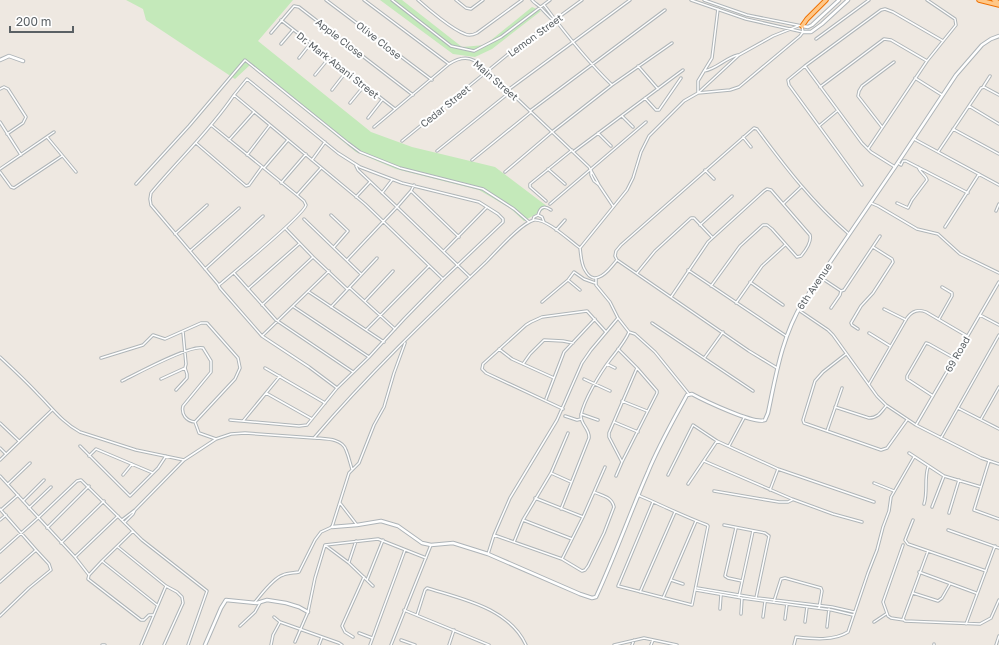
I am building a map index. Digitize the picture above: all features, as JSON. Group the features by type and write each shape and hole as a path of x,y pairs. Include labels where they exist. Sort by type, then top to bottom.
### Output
{"highway":[{"path":"800,26 826,0"},
{"path":"979,0 999,4"},
{"path":"994,0 999,4"}],"street":[{"name":"Olive Close","path":"326,0 432,80"},
{"path":"364,0 449,64"},
{"path":"392,0 451,46 474,51 501,37 550,0"},
{"path":"418,0 460,32 470,35 477,33 522,0"},
{"path":"456,0 466,8 471,9 483,0"},
{"path":"532,0 536,5 541,7 573,42 591,65 612,85"},
{"name":"Lemon Street","path":"488,71 582,0"},
{"path":"437,151 509,91 630,0"},
{"path":"692,0 746,19 803,32 811,32 848,0"},
{"path":"704,0 747,15 808,27 839,0"},
{"path":"816,39 869,0"},
{"path":"868,149 927,62 956,25 957,21 927,0"},
{"path":"544,5 554,21"},
{"name":"Apple Close","path":"271,32 294,6 300,7 413,95"},
{"path":"698,93 698,81 712,58 718,9"},
{"path":"862,185 788,82 790,78 804,66 883,9 893,12 943,41"},
{"path":"472,160 591,65 665,10"},
{"name":"Dr. Mark Abani Street","path":"281,20 395,110"},
{"path":"704,71 710,70 724,61 740,55 767,39 790,28 800,26"},
{"path":"800,26 803,32"},
{"path":"281,44 293,30"},
{"path":"698,93 730,90 739,87 803,32"},
{"name":"6th Avenue","path":"595,283 610,302 618,318 629,332 636,334 654,352 689,394 745,417 763,421 766,418 786,336 798,310 965,63 978,49 991,39 999,36"},
{"path":"820,87 884,40 891,40 927,62"},
{"path":"505,172 552,132 612,85 672,42"},
{"path":"299,58 310,44"},
{"path":"580,248 631,184 641,152 649,136 684,101 698,93 740,55"},
{"path":"0,60 9,56 23,61"},
{"path":"315,75 329,58"},
{"name":"Main Street","path":"374,127 432,80 449,64 457,59 472,59 488,71 591,170 591,176 613,206"},
{"path":"136,184 189,126 245,60 360,152 400,168 483,189 514,209 529,222"},
{"path":"882,127 858,96 858,92 862,86 894,62"},
{"path":"638,66 658,89"},
{"path":"804,66 868,149 896,167"},
{"path":"546,200 529,185 572,151 598,134 683,70"},
{"name":"Cedar Street","path":"402,141 488,71"},
{"path":"332,90 347,72"},
{"path":"938,152 990,76"},
{"path":"645,98 656,110 659,110 681,78"},
{"path":"916,78 942,95"},
{"path":"230,420 307,425 337,388 384,342 458,265 503,222 502,217 488,206 479,202 393,180 355,164 325,142 247,79 196,143 166,175 150,195 151,205 262,336 309,367 337,388"},
{"path":"350,103 364,86"},
{"path":"0,89 4,87 8,89 26,117 23,123 7,134"},
{"path":"983,87 999,95"},
{"path":"234,95 356,196 444,279"},
{"path":"368,118 382,100"},
{"path":"969,106 999,124"},
{"path":"819,126 838,110"},
{"path":"229,140 254,112"},
{"path":"622,116 633,127"},
{"path":"0,122 21,155"},
{"path":"550,204 646,122"},
{"path":"211,125 281,183 298,195 304,201 306,207 285,228 219,285"},
{"path":"247,155 270,125"},
{"path":"777,368 749,351 617,260 615,253 620,245 752,129 757,129 801,187 826,214 849,234"},
{"path":"953,129 999,154"},
{"path":"0,169 54,132"},
{"path":"598,134 611,146"},
{"path":"47,137 76,172"},
{"path":"743,137 751,147"},
{"path":"914,138 999,185"},
{"path":"196,143 246,186 288,140"},
{"path":"312,160 325,142"},
{"path":"281,183 306,154"},
{"path":"0,172 11,187 14,188 62,156"},
{"path":"898,163 901,165 903,161 906,161 968,193"},
{"path":"355,164 358,170 470,277"},
{"path":"298,195 322,167"},
{"path":"897,203 908,208 912,200 928,180 927,177 920,172 918,167"},
{"path":"548,169 566,184"},
{"path":"705,170 714,179"},
{"path":"945,228 979,174"},
{"path":"382,193 393,180"},
{"path":"356,196 370,181"},
{"path":"347,260 397,207 414,186"},
{"path":"783,204 801,187"},
{"path":"671,296 699,252 712,237 766,190 771,190 811,237 811,240 806,248 800,257 795,256 767,225 763,225 740,246 711,286"},
{"path":"411,191 459,237"},
{"path":"700,225 732,196"},
{"path":"871,203 917,228 938,234 960,254 999,273"},
{"path":"996,211 999,204"},
{"path":"175,234 207,205"},
{"path":"444,251 488,206"},
{"path":"532,221 534,217 538,215 542,207 551,210"},
{"path":"190,251 239,208"},
{"path":"331,214 348,231 334,247"},
{"path":"538,215 542,217 544,222"},
{"path":"206,269 263,216"},
{"path":"637,274 655,251 691,218 694,218 712,237"},
{"path":"304,219 362,274"},
{"path":"314,438 348,398 517,231 529,222 538,220 544,222 580,248 584,270 588,275 596,278 605,274 617,260"},
{"path":"556,230 565,220"},
{"path":"285,228 347,289 350,288 395,329"},
{"path":"831,308 880,236"},
{"path":"248,289 299,243"},
{"path":"736,303 762,266 785,245"},
{"path":"858,329 852,325 851,322 861,306 873,293 893,262 892,259 873,247"},
{"path":"262,305 313,257"},
{"path":"331,307 377,258"},
{"path":"366,330 429,266"},
{"path":"688,270 786,336"},
{"path":"262,336 294,307 329,271"},
{"path":"365,301 394,271"},
{"path":"542,302 568,280 573,272 576,272 584,280 595,283 596,278"},
{"path":"234,273 278,321 354,372"},
{"path":"820,276 842,291"},
{"path":"568,280 580,290"},
{"path":"750,282 783,305"},
{"name":"69 Road","path":"916,426 999,282"},
{"path":"939,319 952,296 952,293 942,287"},
{"path":"308,292 384,342"},
{"path":"294,307 369,357"},
{"path":"884,309 906,320"},
{"path":"563,409 483,371 483,364 526,325 536,319 584,310 589,312 606,332"},
{"path":"798,310 828,330 869,385 886,405 916,426 989,461 999,464"},
{"path":"869,385 890,346 911,313 920,310 968,336"},
{"path":"980,315 999,325"},
{"path":"488,554 494,535 510,498 563,409 582,363 618,318"},
{"path":"546,400 563,354 595,319"},
{"path":"101,358 143,345 153,336 165,339 201,323 207,322 238,358 239,373 195,422"},
{"path":"652,323 705,357 753,391"},
{"path":"176,390 188,376 185,368 186,364 183,332"},
{"path":"561,509 589,438 588,431 581,419 582,414 595,384 629,332"},
{"path":"705,357 723,332"},
{"path":"869,333 890,346"},
{"path":"941,438 999,335"},
{"path":"523,364 530,354 544,340 564,340 573,343"},
{"path":"332,528 349,473 359,463 374,425 384,407 405,341"},
{"path":"932,396 906,377 925,344 929,344 955,358"},
{"path":"122,381 184,352 201,347 203,348 211,361 212,368 209,375 183,406 183,414 190,422 195,422"},
{"path":"499,349 506,355 523,364 554,378"},
{"path":"616,476 647,411 656,396 657,391 618,349"},
{"path":"846,354 823,372 815,381 803,420 806,424 884,450 907,420"},
{"path":"0,357 61,419 80,432 136,450 184,460"},
{"path":"607,364 615,368"},
{"path":"161,379 185,368"},
{"path":"265,368 325,403"},
{"path":"622,462 609,435 637,368"},
{"path":"243,421 280,376"},
{"path":"584,379 610,391"},
{"path":"981,419 999,387"},
{"path":"827,431 842,388"},
{"path":"266,393 312,419"},
{"path":"255,603 265,589 283,574 299,572 320,532 332,528 381,521 398,526 421,543 431,545 453,543 488,554 580,594 592,598 596,597 660,444 687,395 689,394"},
{"path":"622,401 647,411"},
{"path":"835,407 869,418 874,418 878,416 886,405"},
{"path":"958,408 999,429"},
{"path":"0,460 52,409"},
{"path":"582,414 598,420"},
{"path":"565,416 577,420 581,419"},
{"path":"729,446 745,417"},
{"path":"195,422 199,433 216,439"},
{"path":"614,422 638,432"},
{"path":"0,423 19,441"},
{"path":"668,474 691,426 693,425 717,441 778,469 874,502"},
{"path":"514,542 523,520 551,473 568,432"},
{"path":"122,520 135,510 184,460 216,439 231,434 336,440 346,448 352,469"},
{"path":"688,484 717,441"},
{"path":"80,446 130,496 158,468 166,456"},
{"path":"0,448 6,454"},
{"path":"89,456 96,449 153,473"},
{"path":"909,453 944,476 981,487"},
{"path":"794,645 796,637 809,639 833,638 847,633 853,620 854,612 877,550 882,526 889,511 891,497 914,457"},
{"path":"989,461 974,510 999,520"},
{"path":"704,462 792,499 833,514 862,522"},
{"path":"8,484 30,463"},
{"path":"123,475 132,464"},
{"path":"924,504 928,466"},
{"path":"562,559 583,517 605,467"},
{"path":"770,490 778,469"},
{"path":"551,473 572,482"},
{"path":"0,476 75,557 89,575"},
{"path":"932,507 944,476"},
{"path":"23,501 44,480"},
{"path":"0,552 77,481 81,480 89,486 132,531 162,558 205,588 207,591 188,645"},
{"path":"949,513 959,480"},
{"path":"874,484 894,491"},
{"path":"47,528 89,486"},
{"path":"30,508 52,488"},
{"path":"714,491 779,502 790,502 792,499"},
{"path":"494,535 562,559 578,569 585,570 601,540 614,507 613,503 608,498 594,492"},
{"path":"0,616 28,588 51,570 49,564 1,509 18,495"},
{"path":"638,495 706,525 708,528 692,605 640,592 619,586 618,584 653,502"},
{"path":"535,498 583,517"},
{"path":"61,543 104,501"},
{"path":"340,503 357,525"},
{"path":"124,523 135,510"},
{"path":"640,592 675,512"},
{"path":"0,520 6,515"},
{"path":"75,557 118,516"},
{"path":"523,520 572,538"},
{"path":"913,520 905,540 908,544 986,571"},
{"path":"663,598 696,521"},
{"path":"724,525 764,533 769,536 756,599"},
{"path":"736,528 725,576 742,581"},
{"path":"948,530 999,548"},
{"path":"132,531 87,578 141,620 144,620 149,615 153,615"},
{"path":"739,597 754,531"},
{"path":"325,545 378,539 426,558"},
{"path":"367,580 383,540"},
{"path":"348,563 356,541"},
{"path":"325,545 348,563 373,586"},
{"path":"295,642 308,612 314,578 325,545"},
{"path":"391,645 431,545"},
{"path":"903,545 884,595 883,602 886,614 891,618 904,620 906,622 980,624 987,621 993,615 999,600"},
{"path":"117,546 166,586 181,594 183,600 164,645"},
{"path":"966,624 995,546"},
{"path":"0,582 36,550"},
{"path":"370,645 405,550"},
{"path":"904,620 928,551"},
{"path":"102,561 157,605"},
{"path":"920,572 977,593"},
{"path":"352,638 345,632 342,626 364,577"},
{"path":"774,602 781,579 783,578 821,588 822,591 819,607"},
{"path":"671,580 683,584"},
{"path":"913,593 938,601 942,598 950,584"},
{"path":"141,645 166,586"},
{"path":"417,615 427,588 484,607 502,617 514,626 526,645"},
{"path":"696,589 742,598 756,599 765,602 787,603 854,612"},
{"path":"696,589 721,595 774,602"},
{"path":"720,610 721,595"},
{"path":"741,614 742,598"},
{"path":"205,645 224,601 229,599 255,603 267,600 286,603 299,606 308,612"},
{"path":"240,626 255,612 260,602"},
{"path":"763,617 765,602"},
{"path":"787,603 807,607 819,607 854,616"},
{"path":"785,619 787,603"},
{"path":"805,622 807,607"},
{"path":"826,626 829,609"},
{"path":"404,610 489,645"},
{"path":"874,622 886,614"},
{"path":"274,617 280,622 340,642 342,645"},
{"path":"271,645 273,635 280,622"},
{"path":"449,645 454,630"},
{"path":"358,633 372,638"},
{"path":"996,645 999,636"},
{"path":"319,645 322,637"},
{"path":"614,645 644,638 677,645"},
{"path":"401,640 415,645"},
{"path":"632,645 634,640"},
{"path":"651,645 653,640"}],"green space":[{"path":"126,0 293,0 258,41 371,132 412,147 495,167 548,207 524,221 510,208 479,190 396,169 356,152 250,65 235,79 146,20 143,9"},
{"path":"380,0 402,0 462,47 485,45 532,7 541,11 492,49 475,57 453,54"}]}
